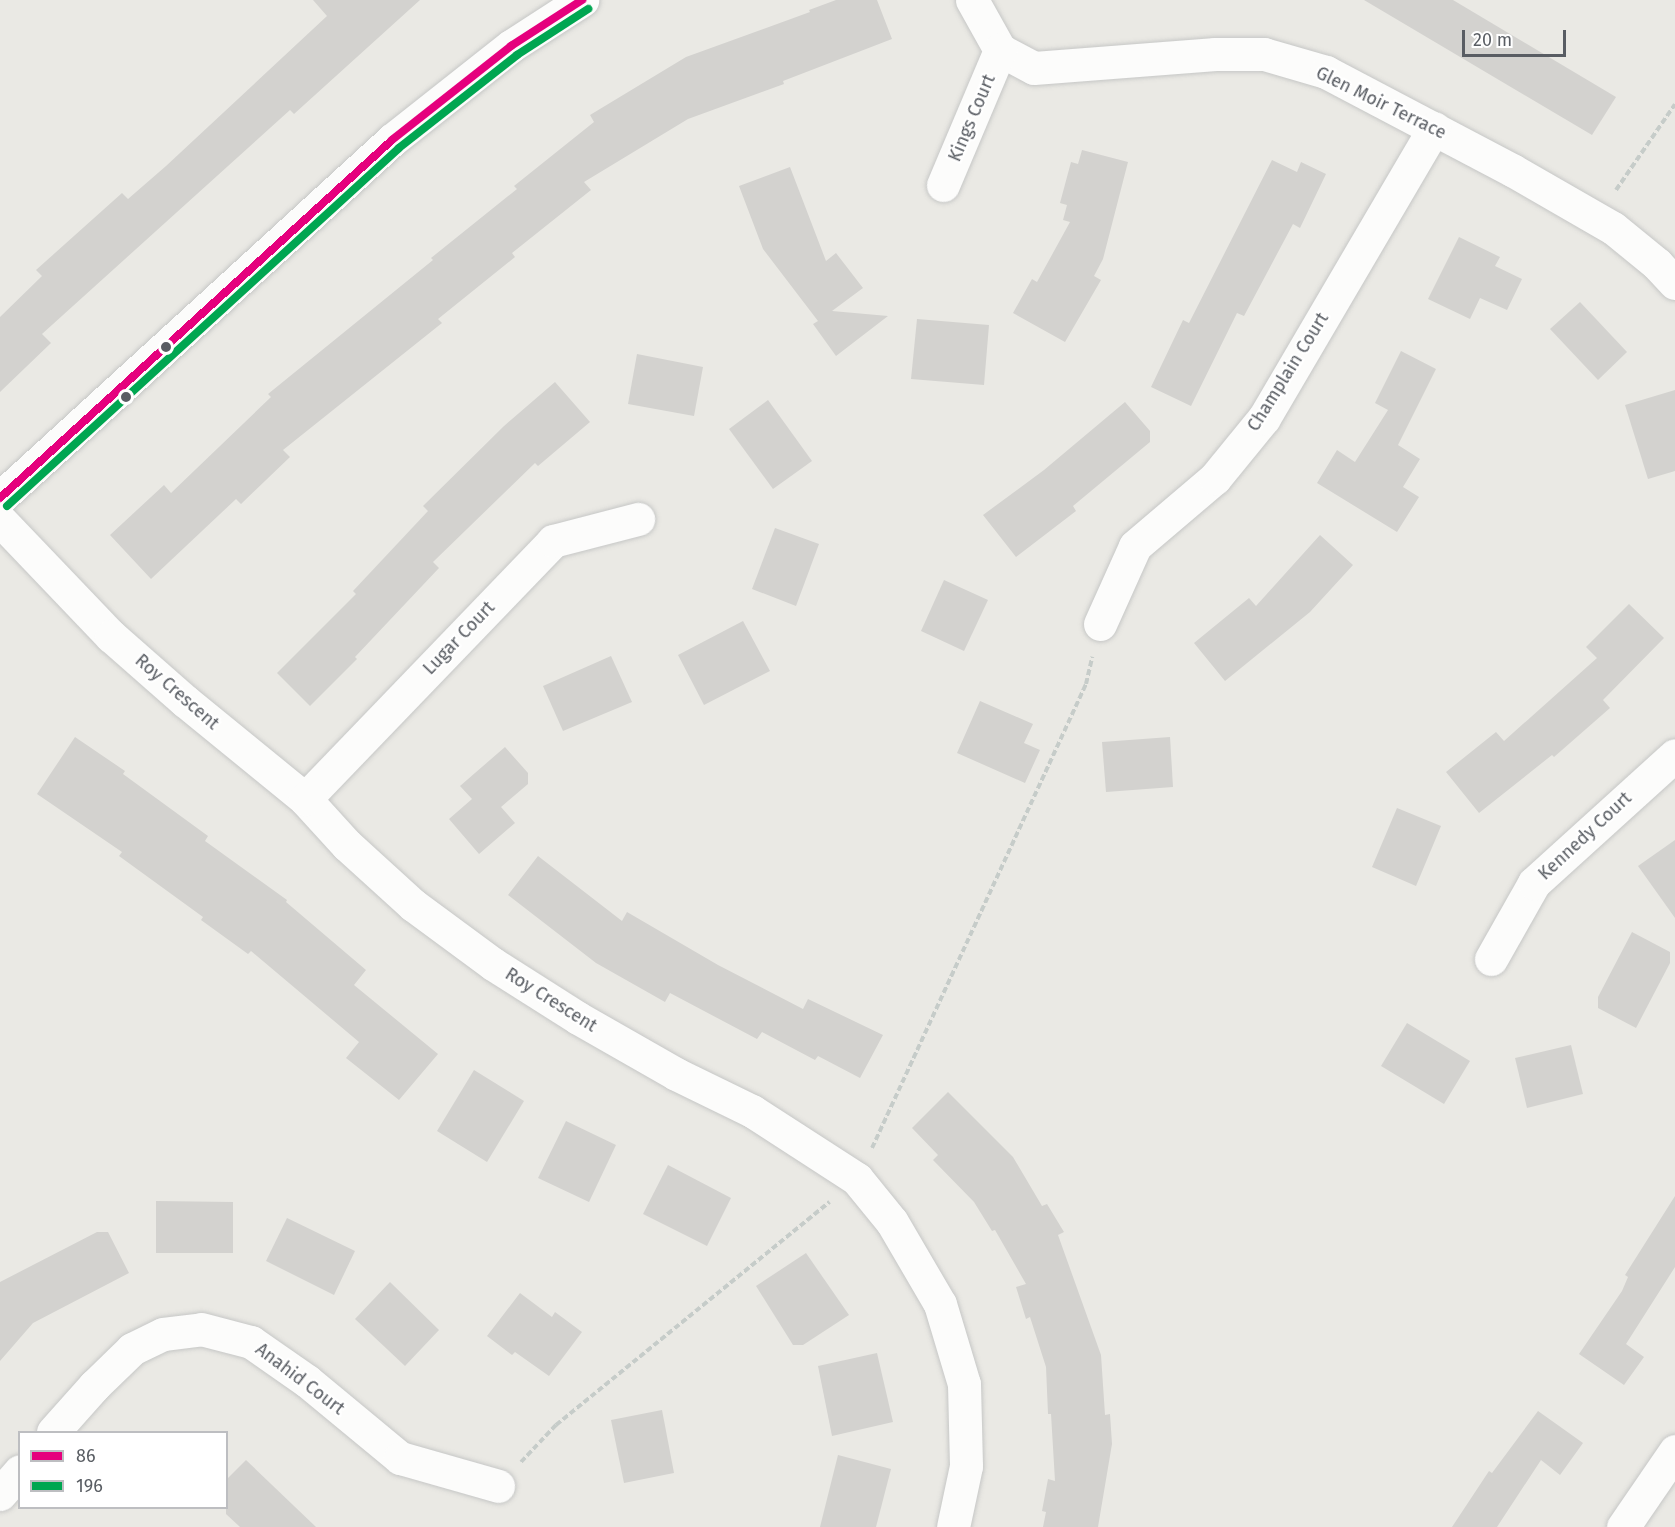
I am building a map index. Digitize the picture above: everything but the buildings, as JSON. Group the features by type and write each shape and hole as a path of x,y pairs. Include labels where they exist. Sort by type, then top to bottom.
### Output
{"street":[{"path":"0,498 392,140 511,46 582,0"},
{"path":"972,0 1000,50"},
{"name":"Glen Moir Terrace","path":"1000,50 1034,68 1215,54 1264,54 1326,72 1434,128 1597,219 1657,264 1675,283"},
{"name":"Kings Court","path":"943,185 1000,50"},
{"name":"Champlain Court","path":"1100,624 1134,546 1215,478 1264,418 1434,128"},
{"name":"Lugar Court","path":"305,798 553,541 638,519"},
{"name":"Roy Crescent","path":"0,520 111,636 184,701 305,798 347,845 413,905 493,964 627,1046 752,1112 857,1179 892,1222 940,1304 964,1383 966,1466 953,1527"},
{"name":"Kennedy Court","path":"1491,959 1534,883 1675,755"},
{"name":"Anahid Court","path":"54,1431 94,1386 132,1349 163,1334 201,1329 252,1342 307,1380 400,1458 498,1486"},
{"path":"1623,1527 1675,1451"},
{"path":"0,1494 18,1473"}],"path":[{"path":"1597,219 1675,104"},
{"path":"498,1486 556,1425 857,1179 1086,684 1100,624"}],"transit line":[{"name":"86","path":"0,498 392,140 511,46 582,0"},
{"name":"196","path":"7,506 399,148 517,55 588,9"}]}
